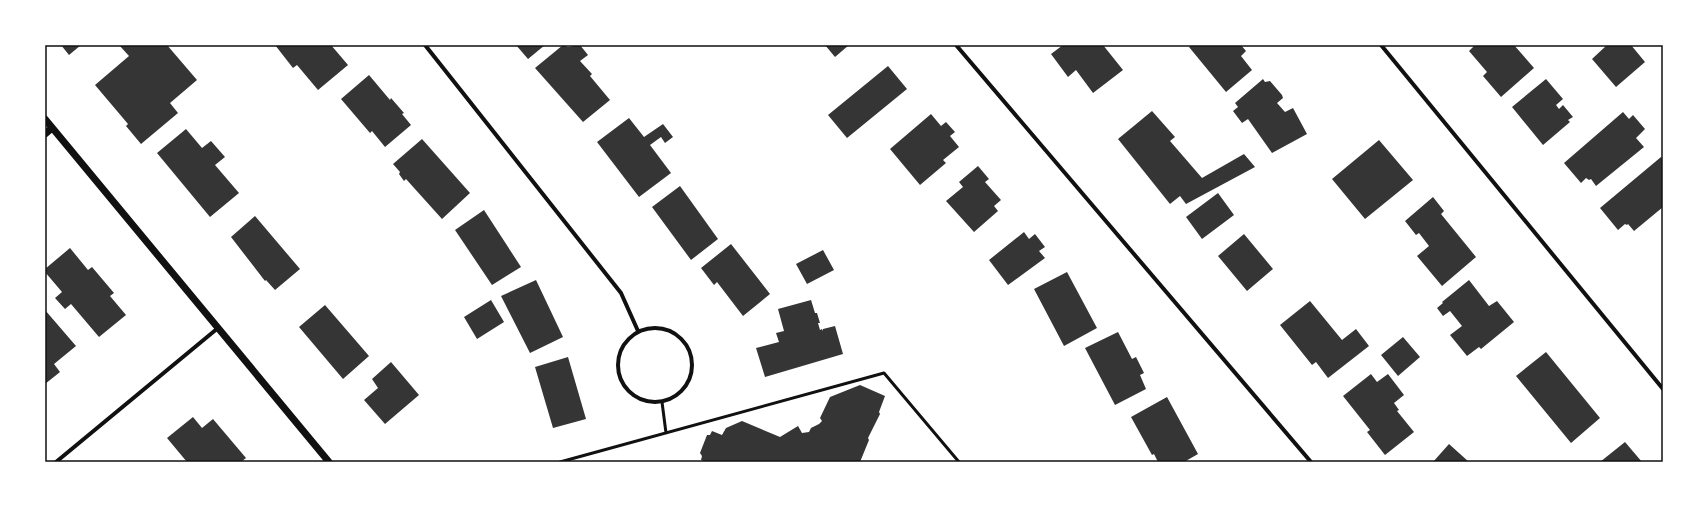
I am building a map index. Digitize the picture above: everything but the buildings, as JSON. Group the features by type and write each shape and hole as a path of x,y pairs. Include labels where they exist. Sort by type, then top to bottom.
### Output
{"street":[{"path":"424,45 620,293 638,331"},
{"path":"956,45 1311,462"},
{"path":"1382,45 1663,389"},
{"path":"45,119 330,462"},
{"path":"45,134 52,128"},
{"path":"56,462 218,328"},
{"path":"650,328 663,328 675,333 684,342 690,353 693,366 690,378 684,389 674,397 662,402 650,402 633,396 621,383 617,372 617,360 621,348 628,339 638,331 650,328"}],"lane":[{"path":"560,462 884,372 959,462"},
{"path":"662,402 666,433"}]}
